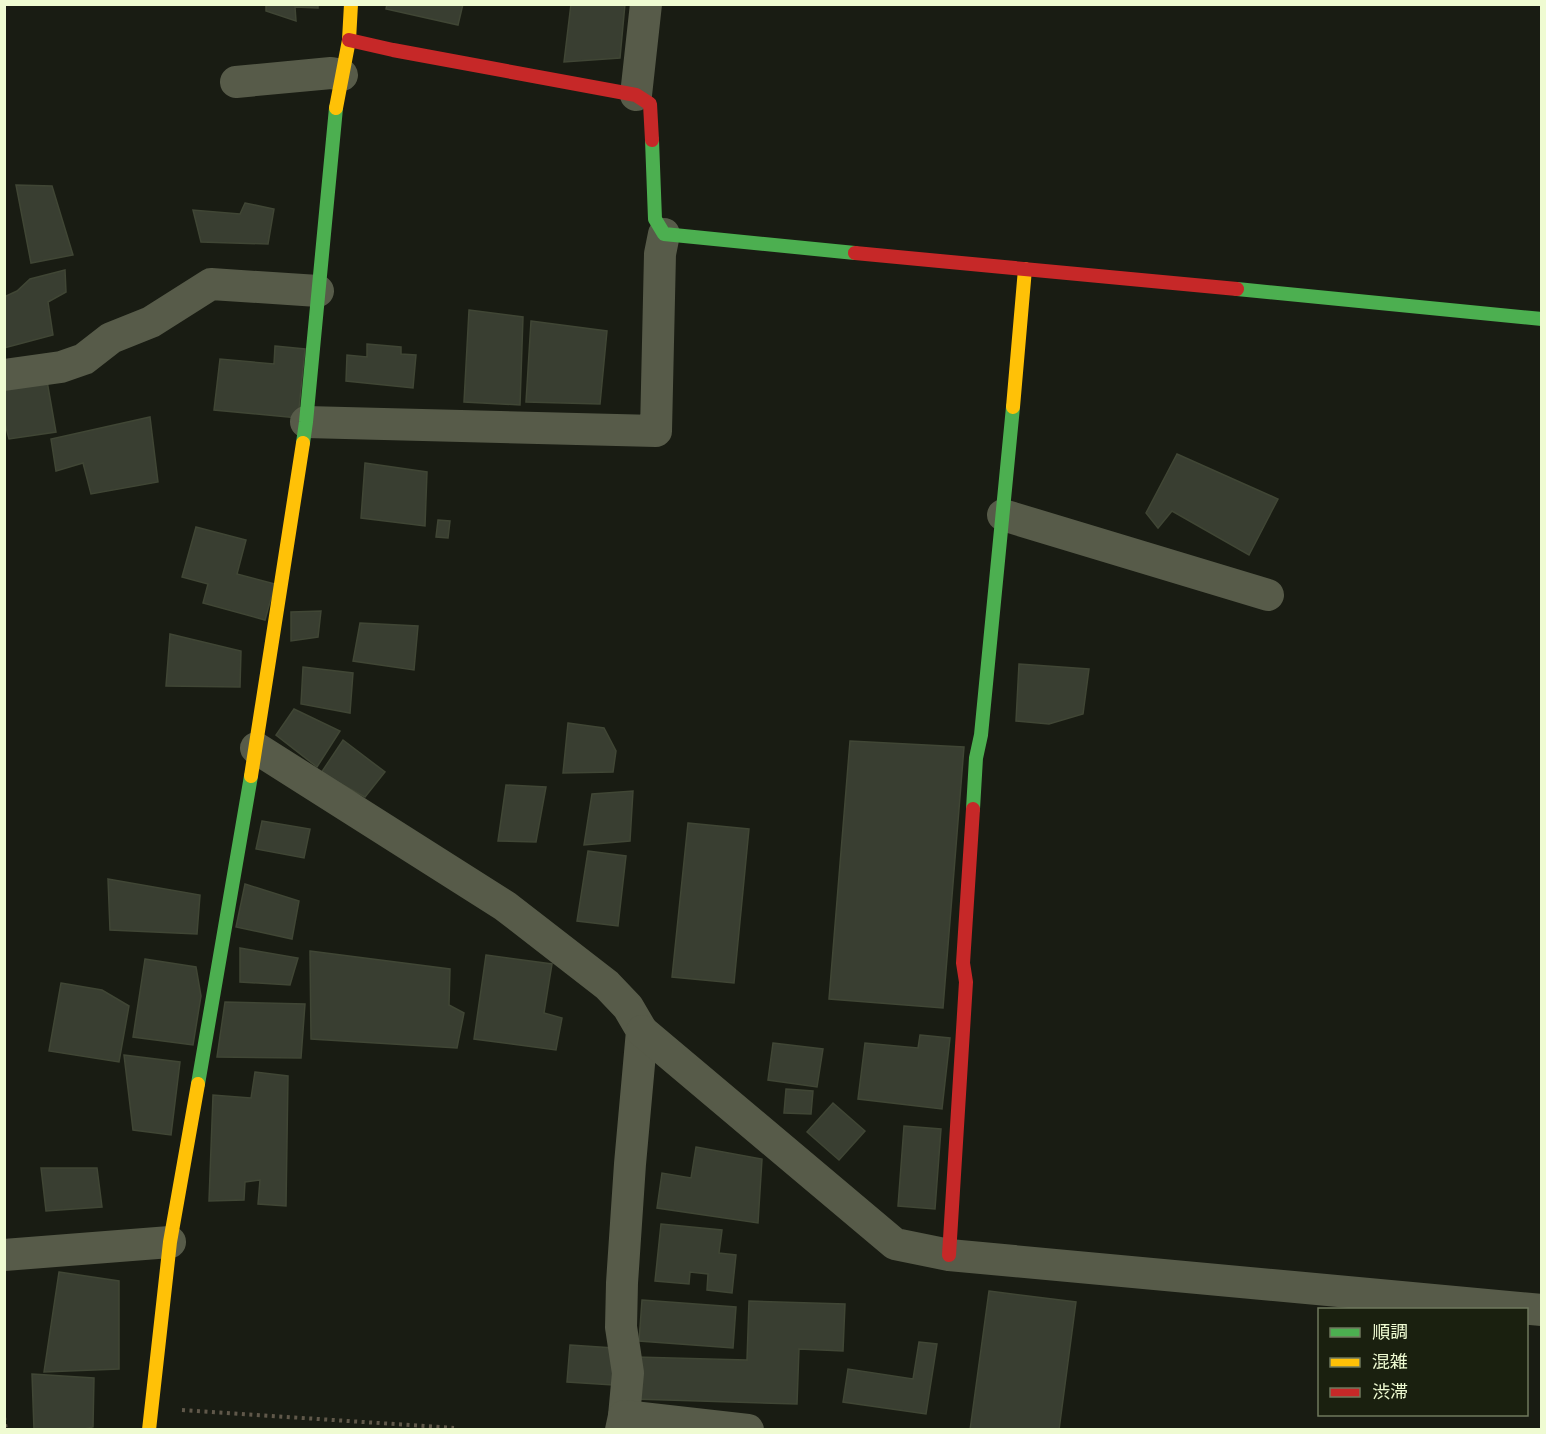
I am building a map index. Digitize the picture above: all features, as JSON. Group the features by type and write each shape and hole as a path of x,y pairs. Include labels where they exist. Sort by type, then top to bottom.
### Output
{"street":[{"path":"149,1430 170,1242 256,748 306,422 336,104 349,40 351,4"},
{"path":"636,95 646,4"},
{"path":"306,422 656,431 660,254 664,234 655,219 650,104 636,95 349,40"},
{"path":"236,82 331,73 342,75"},
{"path":"664,234 1542,319"},
{"path":"949,1255 966,982 963,963 976,758 981,735 1025,269"},
{"path":"4,375 61,367 84,359 111,338 151,322 211,284 318,291"},
{"path":"1003,515 1268,595"},
{"path":"256,748 505,906 607,986 628,1007 642,1031 895,1244 949,1255 1520,1308"},
{"path":"642,1031 622,1283 621,1327 628,1373 622,1423 748,1430"},
{"path":"4,1255 170,1242"}],"path":[{"path":"152,1407 454,1428"},
{"path":"4,1417 6,1430"}],"building":[{"path":"266,4 318,4 318,8 295,7 296,21 266,11"},
{"path":"387,4 463,4 458,25 386,9"},
{"path":"571,4 625,4 620,58 564,62"},
{"path":"16,185 52,186 73,255 31,263"},
{"path":"245,203 274,209 268,244 201,242 193,210 240,214"},
{"path":"65,270 66,292 48,302 53,335 4,348 4,297 17,291 30,279"},
{"path":"469,310 523,317 520,405 464,402"},
{"path":"531,321 607,331 600,404 526,402"},
{"path":"367,344 401,347 401,354 416,355 413,388 346,381 347,355 367,357"},
{"path":"275,346 305,349 298,418 214,410 220,359 274,364"},
{"path":"47,381 56,432 9,439 4,420 4,388"},
{"path":"150,417 158,482 91,494 83,463 56,471 51,439"},
{"path":"1177,454 1278,499 1249,555 1172,511 1158,528 1146,513"},
{"path":"365,463 427,472 425,526 361,518"},
{"path":"438,520 450,521 448,538 436,537"},
{"path":"196,527 246,540 237,574 275,584 265,620 203,603 208,584 182,577"},
{"path":"321,611 318,637 291,641 291,612"},
{"path":"360,623 418,626 414,670 353,661"},
{"path":"170,634 241,651 240,687 166,686"},
{"path":"1019,664 1089,669 1083,714 1049,724 1016,721"},
{"path":"303,667 353,673 350,713 301,704"},
{"path":"294,709 340,731 317,767 276,735"},
{"path":"568,723 604,728 616,751 613,772 563,773"},
{"path":"343,740 385,772 365,797 321,773"},
{"path":"850,741 964,747 943,1008 829,999"},
{"path":"506,785 546,787 536,842 498,841"},
{"path":"633,791 630,841 584,845 592,794"},
{"path":"262,821 310,829 304,858 256,849"},
{"path":"688,823 749,829 734,983 672,977"},
{"path":"588,851 626,856 618,926 577,921"},
{"path":"108,879 200,895 197,934 110,930"},
{"path":"245,884 299,901 292,939 236,927"},
{"path":"240,948 298,958 290,985 240,982"},
{"path":"310,951 450,969 449,1005 464,1013 457,1048 311,1039"},
{"path":"486,955 552,964 544,1013 562,1018 556,1050 474,1039"},
{"path":"145,959 196,967 201,996 193,1045 133,1037"},
{"path":"61,983 102,990 129,1006 119,1062 49,1051"},
{"path":"225,1002 305,1004 301,1058 217,1057"},
{"path":"920,1035 950,1038 942,1109 858,1099 865,1043 918,1048"},
{"path":"773,1043 823,1049 817,1087 768,1080"},
{"path":"124,1055 180,1062 171,1135 133,1130"},
{"path":"255,1072 288,1076 286,1206 258,1204 260,1180 245,1182 244,1200 209,1201 213,1095 251,1098"},
{"path":"786,1089 813,1091 811,1114 784,1113"},
{"path":"833,1103 865,1131 839,1160 807,1132"},
{"path":"904,1126 941,1129 935,1209 898,1206"},
{"path":"696,1147 762,1159 758,1223 657,1208 662,1173 691,1178"},
{"path":"41,1168 97,1168 102,1207 46,1211"},
{"path":"661,1224 722,1230 719,1253 736,1255 732,1293 707,1290 708,1274 690,1272 689,1284 655,1281"},
{"path":"59,1272 119,1281 119,1369 44,1372"},
{"path":"989,1291 1076,1302 1059,1430 970,1430"},
{"path":"642,1300 736,1307 733,1348 639,1341"},
{"path":"749,1301 845,1304 843,1351 799,1349 797,1404 634,1399 636,1357 747,1360"},
{"path":"919,1342 937,1344 926,1414 843,1402 848,1369 913,1379"},
{"path":"570,1345 614,1348 613,1385 567,1382"},
{"path":"32,1374 94,1378 93,1427 79,1430 34,1430"}],"traffic: fast":[{"path":"303,443 336,108"},
{"path":"652,140 655,219 664,234 855,253"},
{"path":"1237,289 1542,319"},
{"path":"973,809 976,758 981,735 1013,407"},
{"path":"198,1084 251,776"}],"traffic: slow":[{"path":"336,108 349,40 351,4"},
{"path":"1013,407 1025,269"},
{"path":"251,776 303,443"},
{"path":"149,1430 170,1242 198,1084"}],"traffic: jam":[{"path":"349,40 636,95 650,104 652,140"},
{"path":"855,253 1237,289"},
{"path":"949,1255 966,982 963,963 973,809"}]}
